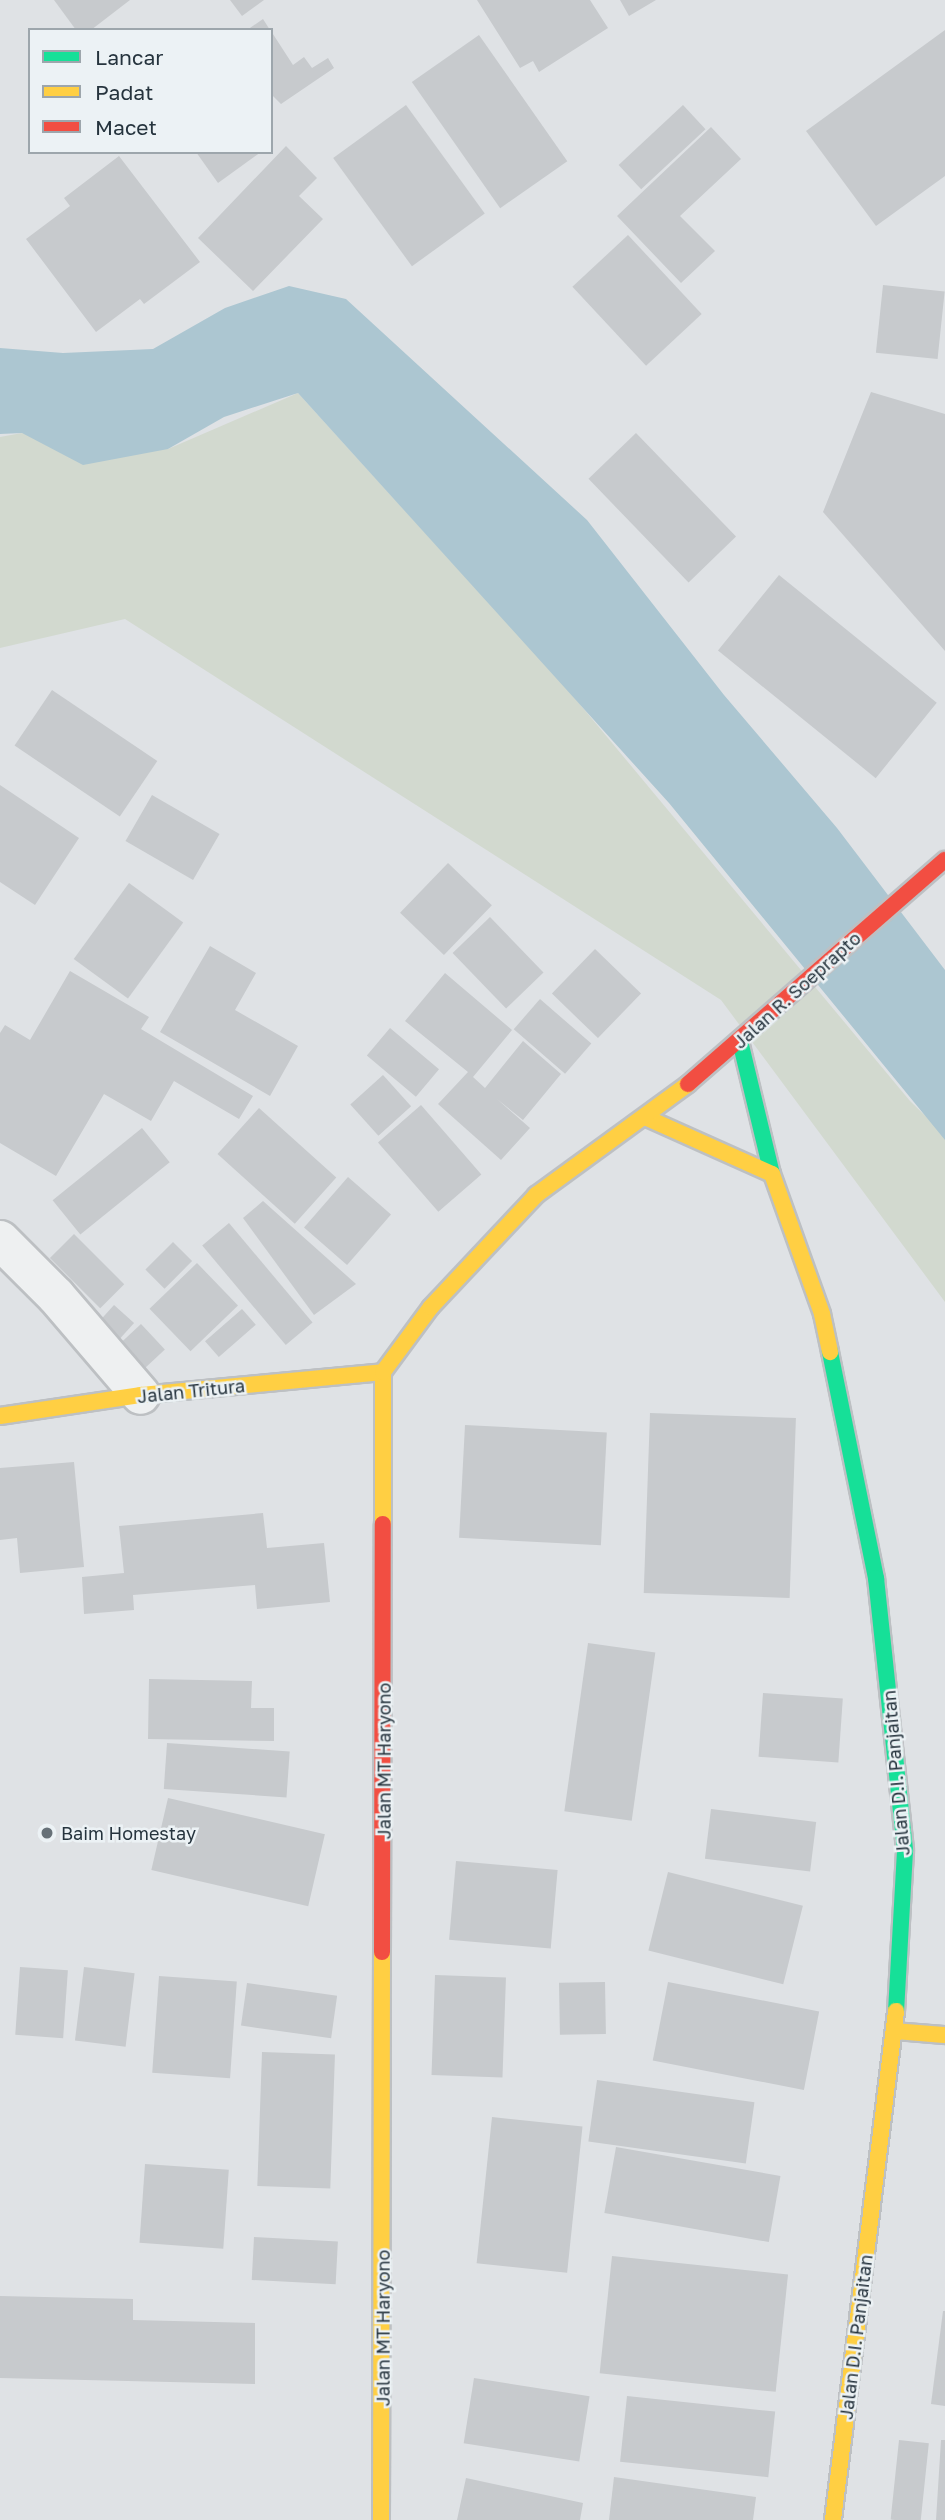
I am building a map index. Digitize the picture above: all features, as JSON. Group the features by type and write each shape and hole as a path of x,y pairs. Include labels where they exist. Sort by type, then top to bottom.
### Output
{"main road":[{"name":"Jalan R. Soeprapto","path":"647,1118 740,1041 945,859"},
{"name":"Jalan D.I. Panjaitan","path":"740,1041 772,1174 822,1314 876,1578 905,1851 895,2031 833,2520"},
{"path":"383,1372 431,1307 536,1195 647,1118 772,1174"},
{"name":"Jalan Tritura","path":"0,1416 141,1395 383,1372"},
{"name":"Jalan MT Haryono","path":"381,2520 383,1372"},
{"path":"895,2031 945,2035"}],"street":[{"path":"0,1240 56,1296 141,1395"}],"shaded area":[{"path":"298,393 568,690 910,1101 945,1135 945,1302 721,1000 125,619 0,648 0,437 22,433 168,449"}],"water":[{"path":"289,286 346,299 587,520 724,695 837,828 945,970 945,1140 669,803 298,393 224,417 168,449 83,465 22,433 0,434 0,348 63,353 153,349 225,308"}],"building":[{"path":"54,0 130,0 94,28 75,28"},
{"path":"230,0 264,0 242,16"},
{"path":"477,0 590,0 608,28 539,72 533,61 520,68"},
{"path":"620,0 656,0 629,16"},
{"path":"263,19 269,28 250,28"},
{"path":"945,30 945,176 876,226 806,131"},
{"path":"273,34 293,65 304,57 312,68 328,58 334,68 281,104 273,96"},
{"path":"479,35 567,161 500,208 412,82"},
{"path":"406,105 485,213 412,266 333,158"},
{"path":"683,105 706,129 641,189 619,165"},
{"path":"711,127 741,159 680,216 715,251 681,283 617,216"},
{"path":"286,146 317,178 299,196 323,219 253,291 198,238"},
{"path":"197,154 258,154 218,183"},
{"path":"119,156 200,262 144,304 140,299 96,332 26,239 70,206 64,198"},
{"path":"628,235 702,314 646,366 572,287"},
{"path":"883,285 945,291 938,359 876,353"},
{"path":"871,392 945,414 945,651 823,512"},
{"path":"636,433 736,537 689,582 589,479"},
{"path":"779,575 937,703 876,778 718,650"},
{"path":"52,690 157,761 120,817 15,746"},
{"path":"0,785 79,838 35,905 0,882"},
{"path":"152,795 220,834 193,880 126,841"},
{"path":"448,863 492,905 444,955 400,913"},
{"path":"129,883 183,922 128,998 74,959"},
{"path":"490,917 543,972 506,1009 453,953"},
{"path":"210,946 256,973 235,1010 298,1046 270,1096 160,1032"},
{"path":"595,949 641,993 598,1038 552,994"},
{"path":"70,971 149,1017 141,1029 253,1096 239,1119 174,1081 151,1121 104,1094 56,1176 0,1143 0,1033 5,1025 30,1040"},
{"path":"445,973 512,1030 473,1077 485,1088 523,1041 561,1074 523,1120 497,1099 530,1128 501,1160 438,1104 468,1072 405,1021"},
{"path":"540,999 591,1044 565,1074 514,1029"},
{"path":"390,1028 439,1069 416,1097 367,1056"},
{"path":"383,1075 411,1106 378,1136 350,1104"},
{"path":"421,1105 481,1174 438,1212 378,1142"},
{"path":"259,1108 336,1178 295,1224 218,1154"},
{"path":"142,1128 170,1162 80,1235 53,1200"},
{"path":"348,1177 391,1214 347,1265 304,1228"},
{"path":"263,1201 356,1284 314,1315 243,1218"},
{"path":"229,1223 313,1323 286,1345 202,1245"},
{"path":"74,1234 124,1284 100,1308 50,1258"},
{"path":"173,1242 192,1261 165,1289 145,1270"},
{"path":"197,1263 238,1305 191,1351 150,1309"},
{"path":"114,1305 134,1323 115,1344 95,1326"},
{"path":"242,1309 256,1325 219,1357 205,1341"},
{"path":"141,1324 165,1350 141,1372 117,1347"},
{"path":"650,1413 796,1418 790,1598 644,1593"},
{"path":"465,1425 607,1432 601,1545 459,1538"},
{"path":"74,1462 84,1567 20,1573 17,1538 0,1540 0,1468"},
{"path":"263,1513 267,1548 324,1543 330,1602 257,1609 255,1585 133,1595 134,1610 84,1614 82,1577 124,1573 119,1526"},
{"path":"588,1643 655,1652 632,1821 564,1811"},
{"path":"149,1679 252,1681 251,1708 274,1708 274,1741 148,1739"},
{"path":"763,1693 843,1699 838,1762 759,1757"},
{"path":"167,1743 290,1752 286,1797 164,1789"},
{"path":"168,1798 325,1834 308,1906 151,1870"},
{"path":"711,1809 816,1822 810,1872 705,1859"},
{"path":"456,1861 558,1870 551,1949 449,1940"},
{"path":"668,1872 803,1906 783,1984 648,1951"},
{"path":"20,1967 68,1970 63,2038 15,2035"},
{"path":"84,1967 135,1973 126,2047 75,2040"},
{"path":"435,1975 506,1977 502,2077 432,2075"},
{"path":"159,1976 237,1981 230,2078 152,2073"},
{"path":"605,1982 606,2034 560,2035 559,1983"},
{"path":"668,1982 819,2011 804,2090 653,2061"},
{"path":"247,1983 337,1996 331,2038 241,2026"},
{"path":"262,2052 335,2055 330,2188 257,2186"},
{"path":"597,2080 754,2102 746,2164 588,2141"},
{"path":"492,2117 583,2127 567,2273 477,2263"},
{"path":"616,2147 780,2176 769,2242 604,2213"},
{"path":"145,2164 229,2170 223,2249 139,2243"},
{"path":"254,2237 338,2241 336,2284 252,2280"},
{"path":"612,2256 788,2275 776,2392 600,2373"},
{"path":"0,2296 133,2299 133,2320 255,2323 255,2384 0,2378"},
{"path":"945,2311 945,2406 931,2404"},
{"path":"474,2378 590,2396 579,2461 464,2443"},
{"path":"627,2396 775,2412 768,2477 620,2462"},
{"path":"899,2440 929,2443 921,2520 891,2520"},
{"path":"941,2440 945,2440 945,2520 936,2520"},
{"path":"614,2477 756,2497 753,2520 609,2520"},
{"path":"466,2478 583,2503 580,2520 457,2520"}],"traffic: fast":[{"path":"740,1041 772,1174"},
{"path":"830,1352 876,1578 905,1851 896,2011"}],"traffic: slow":[{"path":"383,1524 383,1372 431,1307 536,1195 688,1084"},
{"path":"647,1118 772,1174 822,1314 830,1352"},
{"path":"0,1416 141,1395 383,1372"},
{"path":"381,2520 382,1952"},
{"path":"833,2520 896,2011"},
{"path":"895,2031 945,2035"}],"traffic: jam":[{"path":"688,1084 945,860"},
{"path":"382,1952 383,1524"}],"place":[{"name":"Baim Homestay","path":"47,1833"}]}
